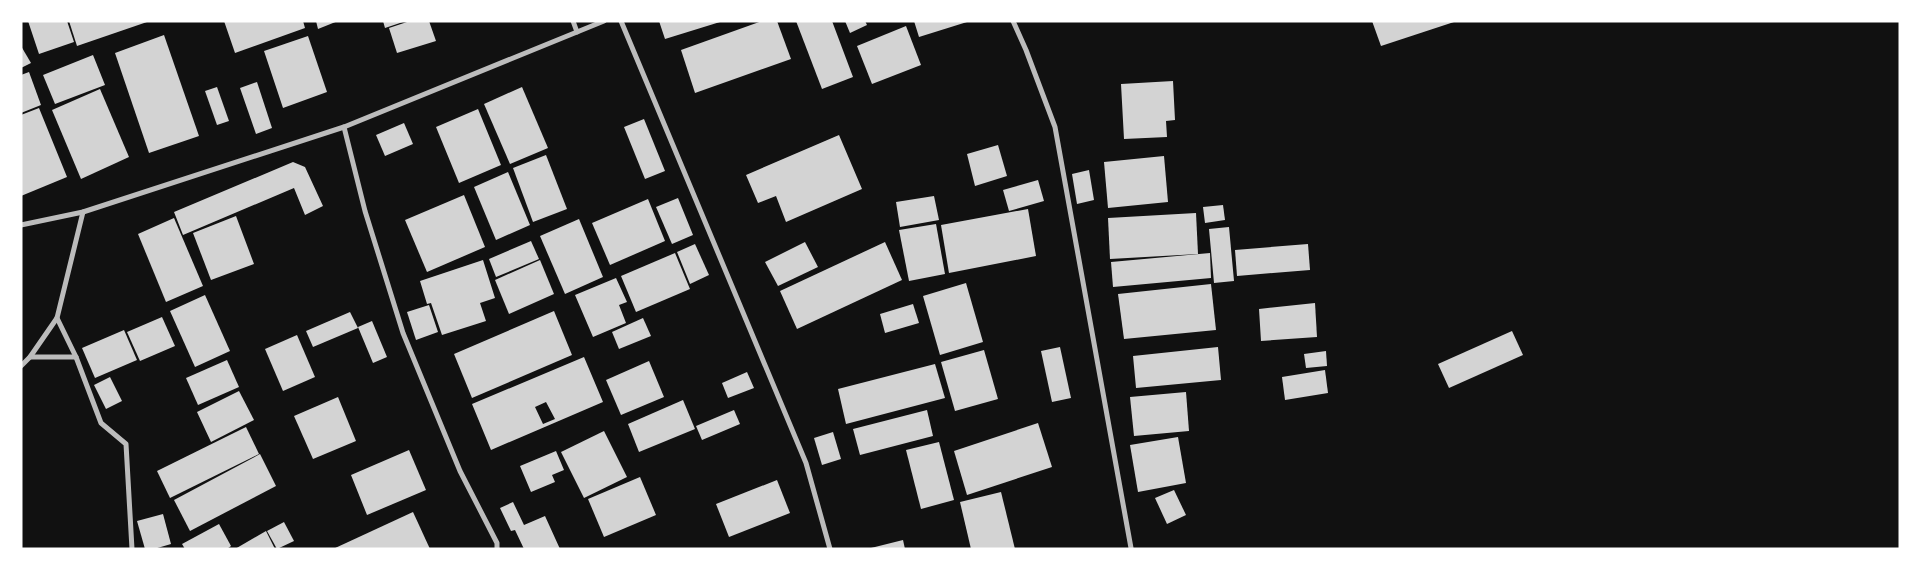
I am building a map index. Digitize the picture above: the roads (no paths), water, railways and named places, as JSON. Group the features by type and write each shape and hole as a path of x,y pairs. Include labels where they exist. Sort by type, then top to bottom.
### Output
{"street":[{"path":"573,21 578,32"},
{"path":"21,225 83,212 344,126 604,21"},
{"path":"621,21 806,463 830,549"},
{"path":"1013,21 1055,127 1131,548"},
{"path":"344,126 365,211 403,334 460,471 497,543 497,549"},
{"path":"21,366 30,357 57,318 83,212"},
{"path":"57,318 76,357 101,422 126,444 132,549"},
{"path":"30,357 76,357"}]}
